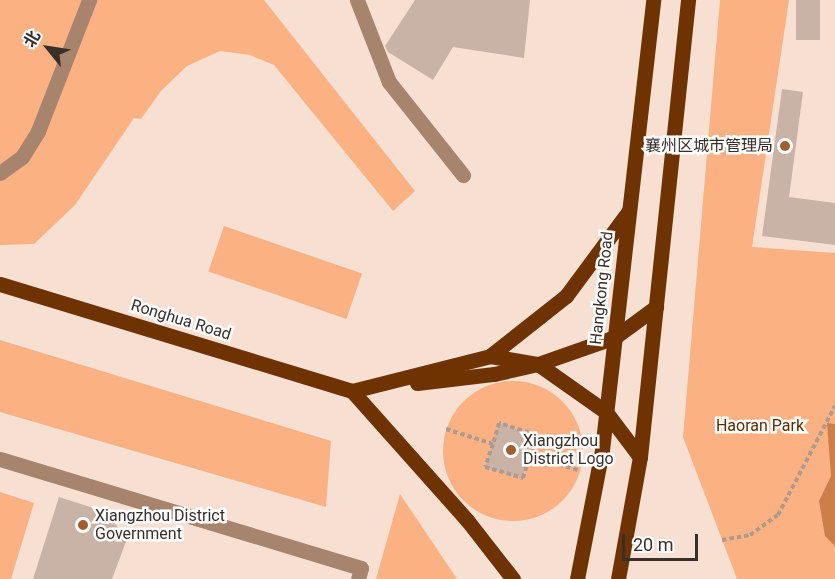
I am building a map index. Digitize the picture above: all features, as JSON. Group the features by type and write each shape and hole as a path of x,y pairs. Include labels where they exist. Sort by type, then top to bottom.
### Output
{"main road":[{"name":"Hangkong Road","path":"577,579 602,450 653,0"},
{"path":"618,579 640,457 688,0"},
{"path":"490,356 566,296 629,211"},
{"name":"Ronghua Road","path":"0,284 352,391"},
{"path":"352,391 494,374 538,364 615,338 656,308"},
{"path":"352,391 490,356 538,364 606,412 640,457"},
{"path":"352,391 467,520 513,579"}],"lane":[{"path":"0,173 22,157 38,130 89,0"},
{"path":"357,0 389,82 464,175"},
{"path":"0,459 361,568 357,579"}],"path":[{"path":"723,540 750,535 778,515 810,449 835,406"},
{"path":"499,423 536,435 523,478 485,467 493,444 499,423"},
{"path":"446,429 493,444"},
{"path":"530,456 580,471"}],"green space":[{"path":"0,0 264,0 415,191 393,211 274,65 250,55 220,51 187,66 161,91 141,119 134,118 75,205 34,244 0,245"},
{"name":"Haoran Park","path":"720,0 789,0 752,247 835,253 835,579 737,579 683,437"},
{"path":"224,226 362,274 346,319 208,271"},
{"path":"0,340 331,441 326,507 0,412"},
{"path":"513,381 540,386 563,401 578,424 583,451 578,478 563,501 540,516 513,521 486,516 463,501 448,478 443,451 448,424 463,401 486,386"},
{"path":"0,492 34,503 11,579 0,579"},
{"path":"400,494 457,579 376,579"}],"shaded area":[{"path":"827,423 835,424 835,546 825,536 819,501 831,476"}],"building":[{"path":"415,0 530,0 524,58 453,47 433,80 388,52 385,46"},
{"path":"796,0 820,0 820,40 796,40"},
{"name":"襄州区城市管理局","path":"782,89 803,92 789,197 835,203 835,245 762,236"},
{"name":"Xiangzhou District Logo","path":"499,423 536,435 522,479 485,467"},
{"name":"Xiangzhou District Government","path":"59,497 106,512 127,539 112,579 33,579"}],"place":[{"name":"襄州区城市管理局","path":"785,146"},
{"name":"Xiangzhou District Logo","path":"511,450"},
{"name":"Xiangzhou District Government","path":"83,525"}]}
